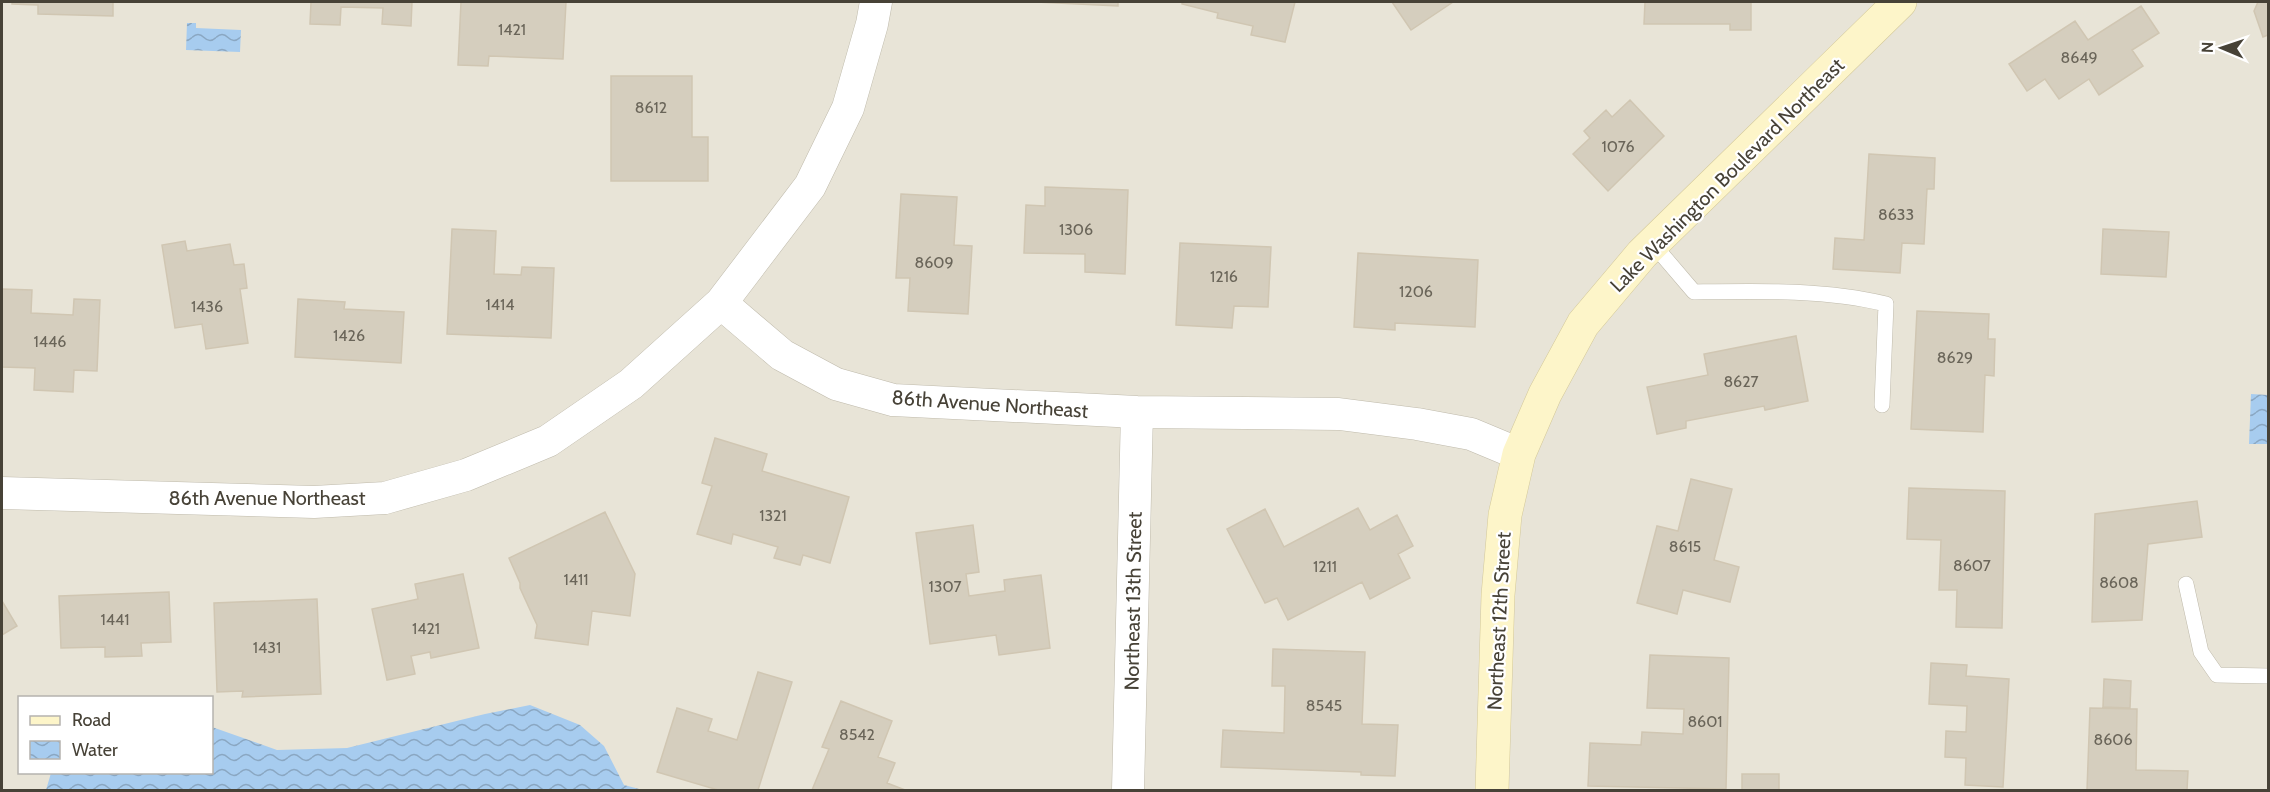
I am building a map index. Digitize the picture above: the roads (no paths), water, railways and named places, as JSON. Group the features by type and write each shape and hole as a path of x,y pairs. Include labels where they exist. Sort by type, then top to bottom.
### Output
{"main road":[{"name":"Lake Washington Boulevard Northeast","path":"1519,454 1545,394 1583,324 1653,243 1900,2"},
{"name":"Northeast 12th Street","path":"1492,790 1499,584 1505,515 1519,454"}],"street":[{"path":"721,303 810,186 848,108 876,2"},
{"name":"86th Avenue Northeast","path":"2,493 314,502 385,498 466,475 548,441 631,384 721,303 782,355 836,384 893,400 1137,412 1339,414 1471,434 1519,454"},
{"name":"Northeast 13th Street","path":"1128,790 1137,412"}],"lane":[{"path":"1653,243 1694,292 1857,297 1886,304 1882,405"},
{"path":"2186,584 2201,652 2217,675 2268,676"}],"water":[{"path":"187,23 196,23 196,28 241,30 240,52 186,50"},
{"path":"2251,394 2268,395 2268,444 2249,444"},
{"path":"530,705 580,725 604,746 624,785 643,790 46,790 51,774 213,774 213,727 277,750 347,748"}]}
